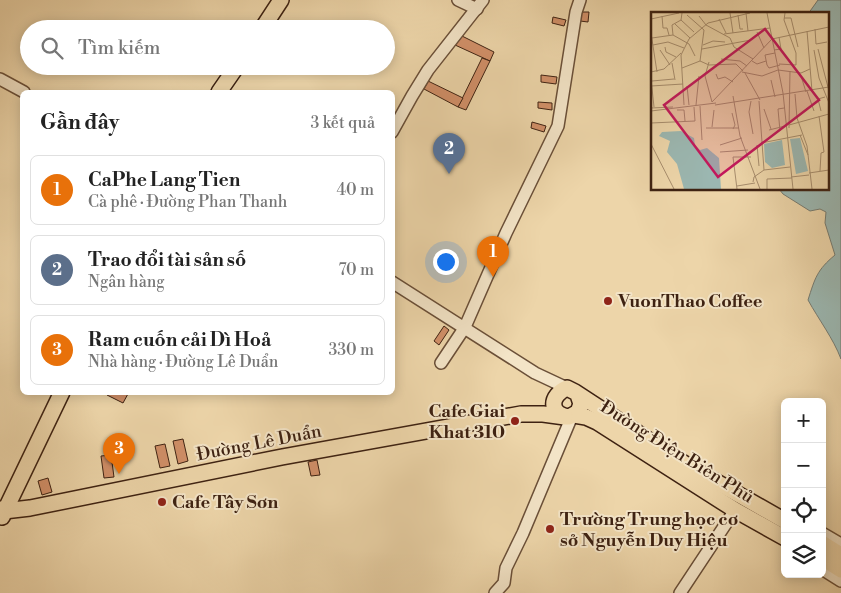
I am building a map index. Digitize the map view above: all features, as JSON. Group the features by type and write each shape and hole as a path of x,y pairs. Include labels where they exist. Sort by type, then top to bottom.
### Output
{"main road":[{"path":"268,20 281,0"},
{"path":"220,90 231,75"},
{"path":"564,394 581,404 580,408 570,416 558,413 555,410 554,406 564,394"},
{"name":"Đường Lê Duẩn","path":"525,414 564,394"},
{"name":"Đường Điện Biên Phủ","path":"564,394 781,519"},
{"path":"1,513 60,395"},
{"name":"Đường Lê Duẩn","path":"1,513 319,450 525,414 570,416"},
{"name":"Đường Điện Biên Phủ","path":"570,416 586,417 597,422 735,510 781,536"},
{"path":"826,546 841,556"},
{"path":"826,561 841,570"}],"street":[{"path":"395,127 428,70 480,4 458,0"},
{"path":"441,363 465,327 506,232 558,126 580,0"},
{"path":"0,79 20,90"},
{"path":"395,284 465,327 564,394"},
{"path":"495,593 504,583 506,568 523,533 570,416"},
{"path":"680,593 735,510"},
{"path":"826,535 841,544"},
{"path":"826,572 841,582"}],"water":[{"path":"818,0 841,0 841,359 830,336 808,300 817,275 835,255 825,223 826,212 820,209 810,211 780,190 828,190 828,12 809,12"}],"building":[{"path":"580,12 589,12 588,22 580,21"},
{"path":"553,17 566,20 564,26 552,23"},
{"path":"460,35 494,52 490,61 455,45"},
{"path":"482,58 490,61 466,110 458,107"},
{"path":"541,75 557,77 556,84 541,82"},
{"path":"428,81 463,98 458,107 424,89"},
{"path":"538,102 552,103 552,110 538,108"},
{"path":"532,122 546,126 544,132 531,128"},
{"path":"444,326 449,330 439,345 434,341"},
{"path":"107,395 127,395 123,403"},
{"path":"183,439 188,461 178,464 173,441"},
{"path":"165,444 170,466 160,468 155,446"},
{"path":"111,455 114,477 104,478 101,456"},
{"path":"317,460 320,475 311,476 308,462"},
{"path":"48,478 52,492 42,495 38,481"}],"place":[{"name":"Trao đổi tài sản số","path":"449,174"},
{"name":"CaPhe Lang Tien","path":"493,277"},
{"name":"VuonThao Coffee","path":"608,301"},
{"name":"Cafe Giai Khat 310","path":"515,421"},
{"name":"Ram cuốn cải Dì Hoả","path":"119,474"},
{"name":"Cafe Tây Sơn","path":"162,502"},
{"name":"Trường Trung học cơ sở Nguyễn Duy Hiệu","path":"550,529"}]}
